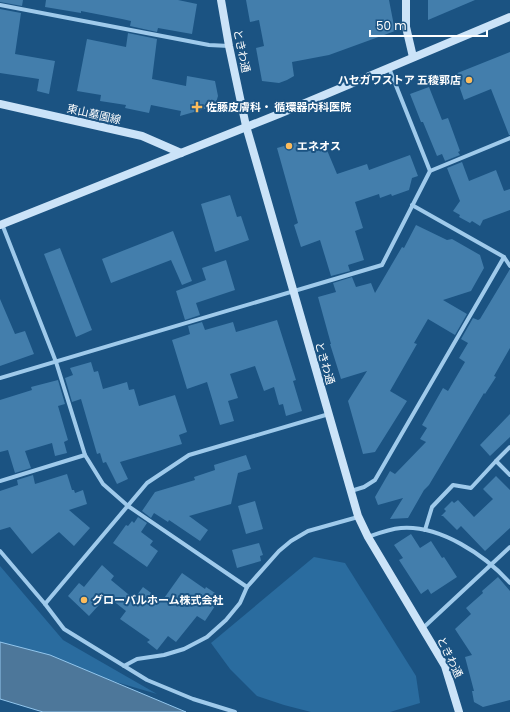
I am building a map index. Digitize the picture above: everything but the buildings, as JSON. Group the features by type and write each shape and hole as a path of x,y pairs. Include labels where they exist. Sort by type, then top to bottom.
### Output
{"street":[{"name":"ときわ通","path":"221,0 246,126 358,516 368,537 445,666 459,712"},
{"path":"406,0 406,27 413,57"},
{"path":"0,5 209,45 229,46"},
{"path":"247,587 128,506 103,484 85,456 56,362 1,225 181,153 510,17"},
{"path":"389,68 430,171"},
{"name":"東山墓園線","path":"0,104 142,136 181,153"},
{"path":"0,378 382,265 430,171 510,138"},
{"path":"412,205 504,257 510,266"},
{"path":"351,491 364,487 375,480 504,257"},
{"path":"45,604 147,483 189,455 329,414"},
{"path":"425,530 432,507 453,485 471,488 510,447"},
{"path":"0,481 85,456"},
{"path":"496,461 510,476"},
{"path":"124,666 137,659 164,655 184,649 207,637 226,620 240,603 247,587 279,551 291,541 308,531 358,516"},
{"path":"368,537 384,531 402,528 425,530 443,535 464,546 492,564 510,582"},
{"path":"423,628 510,547"},
{"path":"0,551 64,629 147,680 193,700 235,712"}],"shaded area":[{"path":"314,557 345,563 416,676 420,703 390,712 311,712 284,705 257,696 230,669 211,643"},
{"path":"0,566 63,640 157,694 0,648"},
{"path":"0,642 50,655 186,712 43,712 0,699"}],"place":[{"name":"ハセガワストア 五稜郭店","path":"469,80"},
{"name":"佐藤皮膚科・ 循環器内科医院","path":"197,107"},
{"name":"エネオス","path":"289,146"},
{"name":"グローバルホーム株式会社","path":"84,600"}]}
